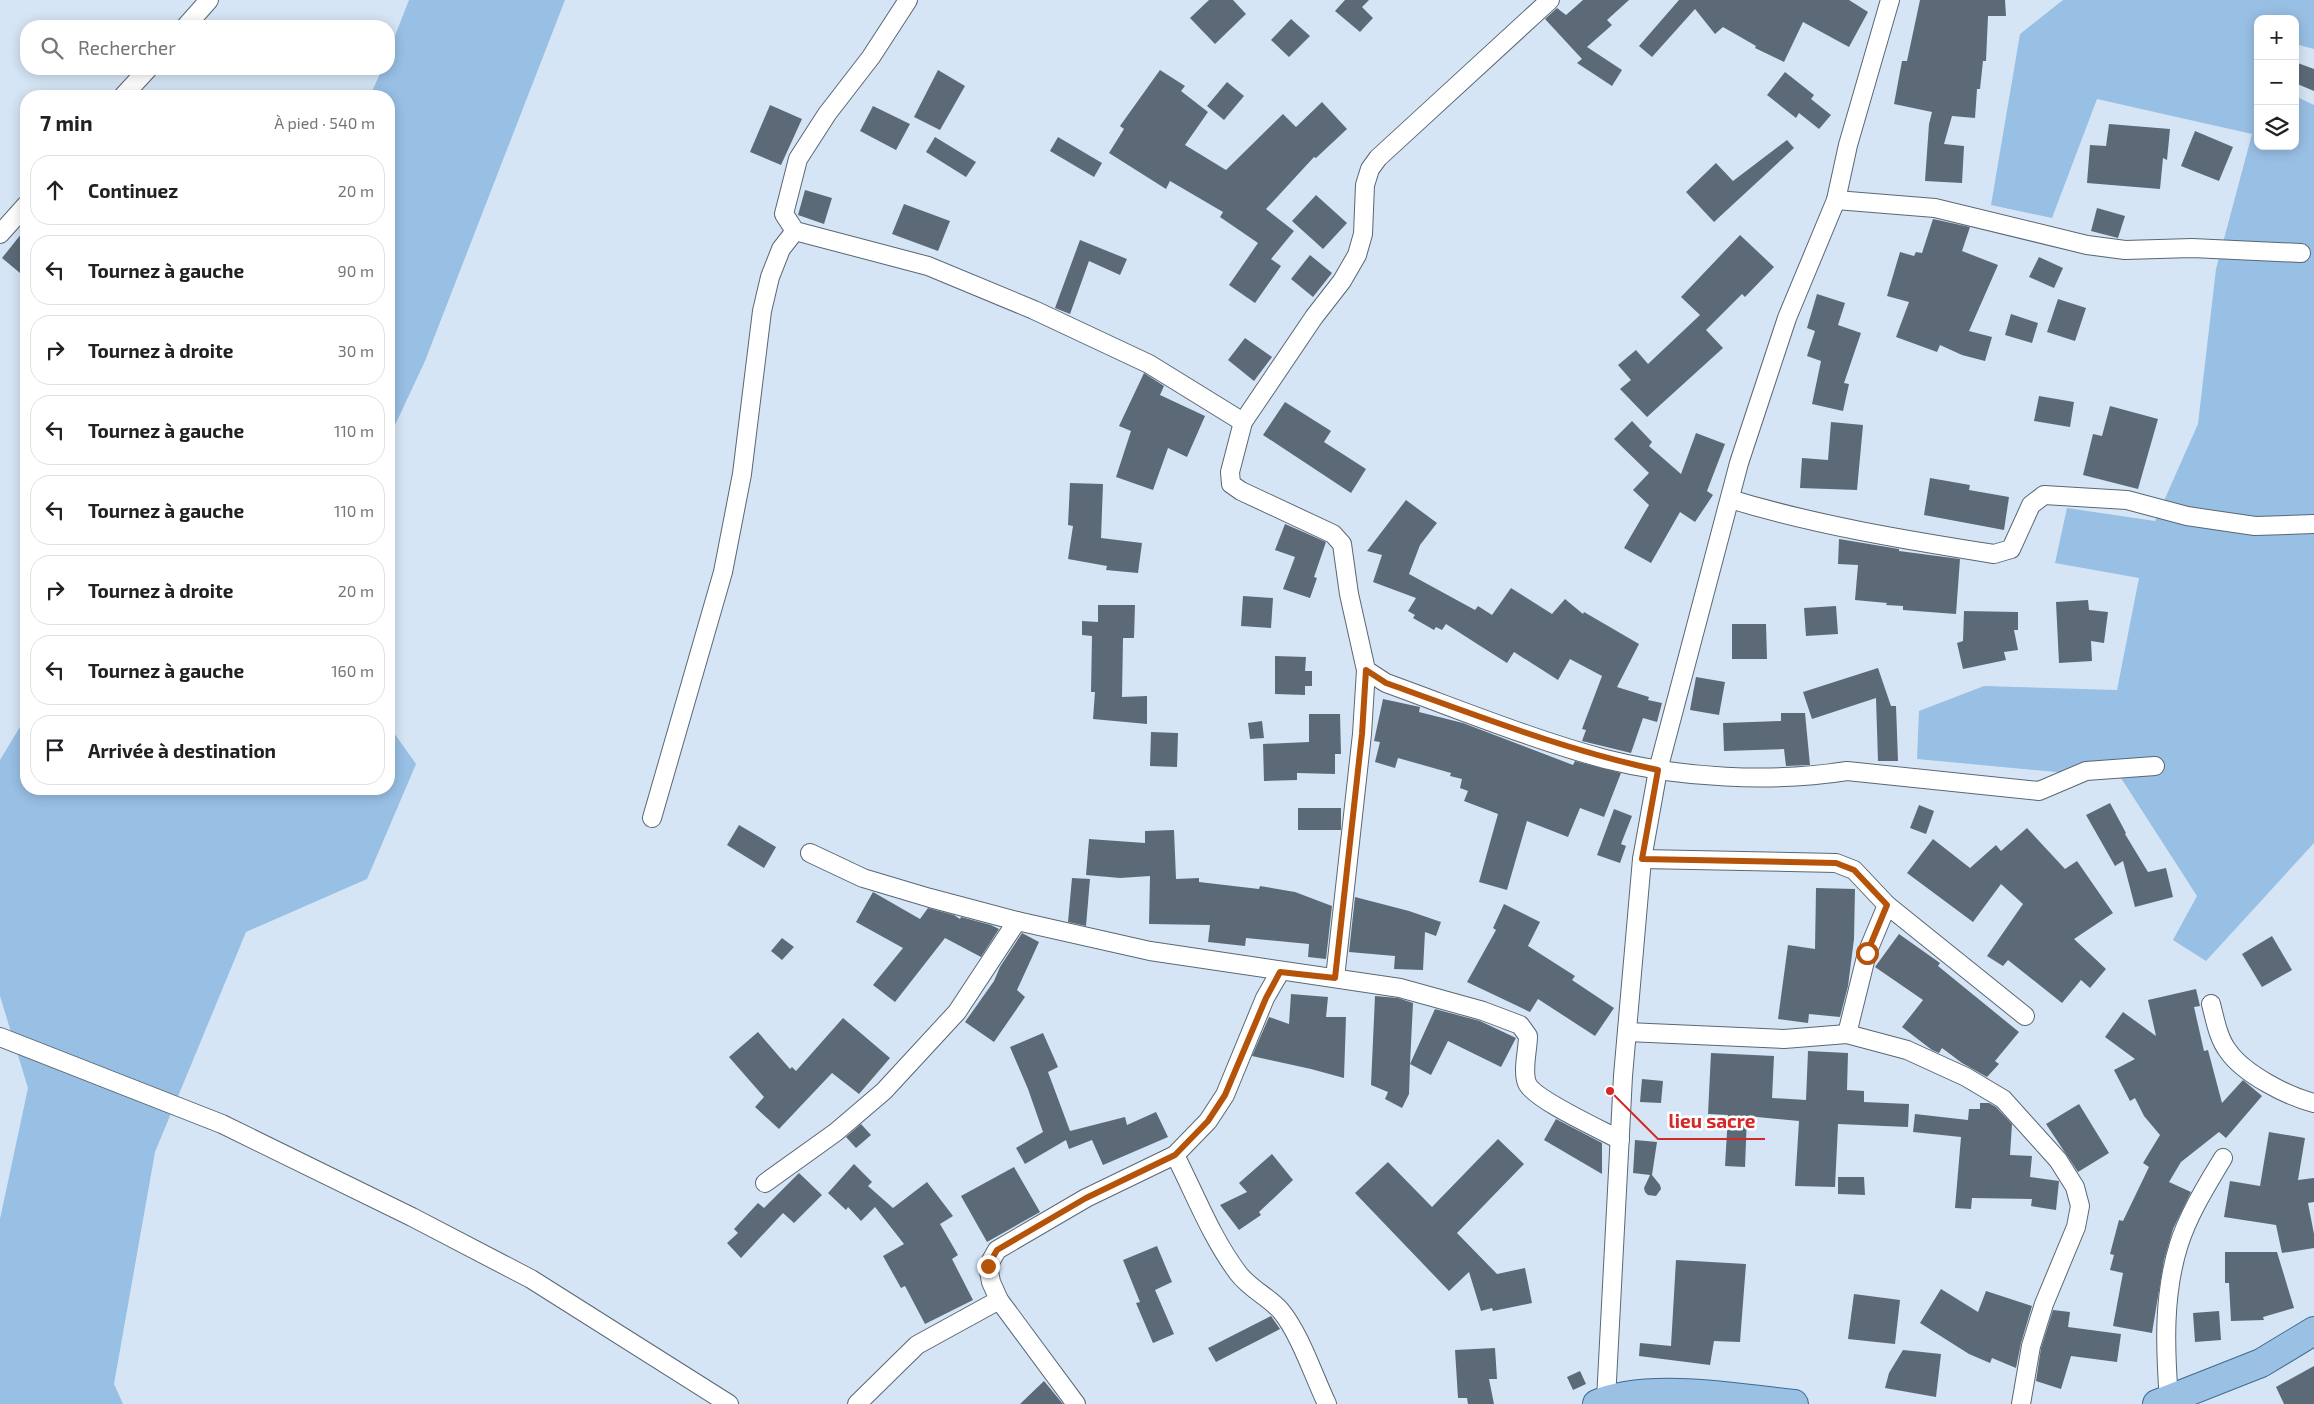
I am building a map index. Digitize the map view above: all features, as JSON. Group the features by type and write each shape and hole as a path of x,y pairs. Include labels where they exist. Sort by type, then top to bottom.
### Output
{"main road":[{"path":"2163,1402 2261,1363 2314,1331"},
{"path":"1602,1402 1638,1395 1675,1393 1726,1396 1794,1404"}],"street":[{"path":"191,20 209,0"},
{"path":"908,0 871,57 827,114 798,159 784,214 795,231 928,266 1034,310 1149,364 1243,422"},
{"path":"1335,978 1362,734 1366,670 1349,594 1342,544 1333,534 1241,491 1231,484 1230,472 1243,422 1314,317 1342,281 1358,254 1363,234 1366,185 1370,169 1378,158 1550,0"},
{"path":"1602,1402 1627,1032 1642,859 1658,770 1730,498 1788,318 1836,200 1848,145 1890,0"},
{"path":"129,90 142,75"},
{"path":"1836,200 1935,208 2087,246 2124,250 2192,248 2301,253"},
{"path":"0,234 20,212"},
{"path":"652,818 723,572 742,474 762,311 770,277 781,249 795,231"},
{"path":"1730,498 1772,512 1994,554 2011,549 2031,505 2044,495 2127,500 2187,516 2256,526 2314,524"},
{"path":"1366,670 1386,683 1530,735 1605,759 1658,770 1759,778 1821,776 1847,771 2039,791 2086,771 2155,766"},
{"path":"810,853 863,878 1017,921 1150,951 1280,972 1400,988 1483,1011 1520,1025 1528,1036 1526,1068 1528,1084 1540,1097 1620,1140"},
{"path":"1642,859 1836,863 1854,870 1900,918 1964,966 2025,1016"},
{"path":"1847,1034 1867,953 1887,905"},
{"path":"764,1183 836,1132 884,1091 957,1012 1017,921"},
{"path":"1076,1404 999,1300 991,1282 988,1266 997,1250 1086,1198 1175,1155 1208,1121 1225,1095 1266,998 1280,972"},
{"path":"2210,1004 2217,1028 2228,1051 2246,1069 2296,1098 2314,1103"},
{"path":"1627,1032 1784,1039 1847,1034 1907,1050 1966,1077 2003,1099 2058,1160 2075,1187 2080,1206 2076,1227 2044,1304 2031,1346 2021,1404"},
{"path":"0,1038 222,1124 412,1217 531,1279 729,1404"},
{"path":"1175,1155 1212,1231 1238,1274 1255,1291 1280,1311 1293,1330 1327,1404"},
{"path":"2163,1402 2166,1305 2179,1244 2197,1204 2223,1158"},
{"path":"857,1404 917,1345 999,1300"}],"shaded area":[{"path":"409,0 565,0 425,361 395,425 395,90 373,90 379,75 395,75 395,36"},
{"path":"2063,0 2314,0 2314,49 2299,45 2299,15 2254,15 2254,150 2299,150 2299,98 2314,105 2314,843 2206,961 2173,940 2197,896 2121,778 1917,759 1919,711 1984,686 2117,690 2139,578 2055,563 2067,508 2155,521 2198,424 2216,269 2252,134 2097,99 2052,218 1991,205 2020,34"},
{"path":"20,727 20,795 395,795 395,734 416,764 367,879 246,932 155,1152 114,1384 123,1404 0,1404 0,1219 28,1088 0,996 0,760"}],"building":[{"path":"1209,0 1233,0 1246,14 1215,44 1190,18"},
{"path":"1345,0 1369,0 1362,7 1373,18 1360,32 1335,11"},
{"path":"1583,0 1629,0 1607,20 1612,25 1587,47 1622,70 1612,86 1577,63 1582,59 1545,19 1557,8 1566,15"},
{"path":"1679,0 1849,0 1868,12 1849,47 1803,22 1784,62 1755,48 1756,46 1723,27 1715,34 1695,9 1652,57 1639,46"},
{"path":"1920,0 2005,0 2006,16 1988,16 1986,61 1983,61 1980,89 1977,89 1975,118 1952,116 1944,144 1964,146 1962,183 1925,181 1929,124 1932,112 1894,104 1902,61 1907,61"},
{"path":"1291,19 1310,36 1289,57 1271,40"},
{"path":"2299,63 2314,69 2314,91 2299,85"},
{"path":"938,70 965,86 940,130 914,117"},
{"path":"1160,70 1185,86 1181,91 1208,112 1185,145 1226,170 1283,114 1296,127 1322,102 1347,129 1316,158 1314,157 1266,209 1294,231 1271,259 1281,266 1255,303 1229,285 1258,243 1220,217 1223,212 1170,181 1166,189 1109,153 1124,129 1120,126"},
{"path":"1785,72 1814,95 1811,99 1831,115 1819,129 1799,113 1796,118 1767,95"},
{"path":"1227,82 1244,96 1224,120 1207,106"},
{"path":"770,105 802,119 781,165 750,152"},
{"path":"873,106 910,124 896,150 860,131"},
{"path":"2109,124 2170,129 2167,160 2163,158 2160,189 2087,183 2090,145 2106,146"},
{"path":"2195,131 2233,147 2219,181 2181,166"},
{"path":"935,137 976,162 966,177 926,152"},
{"path":"1058,137 1102,163 1094,177 1050,151"},
{"path":"1787,140 1794,148 1714,222 1686,192 1716,163 1733,181"},
{"path":"805,190 832,198 824,224 798,215"},
{"path":"1316,195 1347,223 1323,249 1292,221"},
{"path":"904,204 950,221 938,251 892,234"},
{"path":"2097,208 2125,216 2118,238 2091,231"},
{"path":"1933,219 1970,227 1962,251 1998,265 1969,331 1992,337 1985,361 1962,355 1940,345 1937,352 1896,337 1909,302 1887,296 1900,252 1914,256 1916,252 1922,253"},
{"path":"1740,235 1774,267 1745,297 1742,294 1706,330 1723,348 1647,417 1620,389 1631,380 1618,365 1636,350 1648,364 1700,315 1681,297"},
{"path":"20,236 20,273 2,258"},
{"path":"1080,240 1127,259 1120,275 1089,261 1070,314 1055,308"},
{"path":"1310,255 1332,273 1313,297 1291,279"},
{"path":"2039,257 2063,268 2054,288 2029,277"},
{"path":"1817,294 1845,303 1838,325 1861,333 1844,383 1849,384 1843,411 1812,404 1821,361 1807,356 1815,331 1807,328"},
{"path":"2058,299 2086,308 2075,341 2047,332"},
{"path":"2011,314 2038,323 2032,343 2005,335"},
{"path":"1245,338 1272,357 1254,381 1228,360"},
{"path":"1144,373 1164,386 1160,395 1205,416 1187,457 1168,448 1153,490 1116,477 1131,431 1119,426"},
{"path":"2039,396 2074,402 2070,427 2034,421"},
{"path":"1285,402 1331,431 1324,442 1366,469 1351,493 1263,435"},
{"path":"2110,406 2158,419 2138,489 2083,475 2093,434 2102,436"},
{"path":"1632,421 1652,442 1649,446 1681,474 1696,433 1725,444 1707,491 1713,495 1695,522 1680,512 1651,563 1624,548 1649,505 1633,490 1649,473 1614,439"},
{"path":"1831,422 1863,425 1857,490 1800,488 1802,458 1828,460"},
{"path":"1930,478 1970,485 1969,490 2009,497 2004,530 1924,515"},
{"path":"1070,483 1103,484 1101,538 1142,543 1138,573 1106,570 1107,566 1068,559 1073,526 1068,525"},
{"path":"1406,500 1437,523 1420,545 1409,574 1475,610 1478,606 1492,615 1511,588 1552,614 1565,599 1583,614 1584,612 1639,644 1617,687 1649,697 1648,700 1662,703 1657,722 1643,718 1631,753 1582,741 1586,730 1582,729 1602,676 1570,659 1558,680 1514,652 1507,663 1446,624 1442,630 1436,627 1434,630 1413,618 1415,615 1408,611 1416,598 1373,582 1382,555 1367,551"},
{"path":"1285,524 1326,542 1314,577 1317,578 1310,598 1283,589 1295,557 1275,550"},
{"path":"1839,539 1899,549 1899,551 1960,559 1956,614 1903,610 1903,606 1855,600 1858,565 1838,564"},
{"path":"1243,596 1273,598 1271,628 1241,626"},
{"path":"2088,600 2089,610 2108,612 2104,643 2091,641 2092,661 2059,663 2056,602"},
{"path":"1098,605 1135,605 1134,638 1123,638 1122,697 1147,696 1147,724 1093,719 1095,692 1091,692 1092,636 1082,635 1082,621 1098,622"},
{"path":"1836,606 1838,634 1806,636 1804,608"},
{"path":"1964,611 2018,612 2018,630 2014,630 2018,650 2004,652 2006,660 1963,669 1957,643 1963,641"},
{"path":"1732,624 1766,624 1767,659 1732,659"},
{"path":"1275,656 1306,657 1305,671 1312,671 1312,686 1305,686 1305,695 1275,694"},
{"path":"1878,668 1891,706 1896,706 1898,761 1878,761 1876,698 1812,719 1803,692"},
{"path":"1696,677 1725,682 1719,715 1690,710"},
{"path":"1383,699 1420,707 1419,712 1463,723 1573,765 1575,761 1621,773 1604,817 1580,808 1568,837 1527,821 1507,890 1479,882 1498,814 1464,801 1468,791 1460,788 1462,779 1450,776 1451,773 1398,758 1395,768 1375,762 1380,742 1374,741"},
{"path":"1781,713 1805,713 1810,765 1786,766 1784,749 1724,751 1723,723 1781,721"},
{"path":"1309,714 1340,714 1341,754 1335,754 1335,774 1297,773 1297,780 1264,781 1263,744 1309,742"},
{"path":"1262,721 1264,738 1250,739 1248,723"},
{"path":"1151,732 1178,733 1177,767 1150,766"},
{"path":"2110,803 2125,834 2148,872 2166,868 2173,897 2135,907 2123,861 2115,866 2086,815"},
{"path":"1919,805 1934,811 1926,834 1910,828"},
{"path":"1298,808 1341,808 1341,830 1298,830"},
{"path":"1614,809 1632,816 1621,844 1626,846 1620,863 1597,855"},
{"path":"739,825 776,847 764,868 727,845"},
{"path":"2027,828 2065,869 2077,861 2113,913 2074,939 2106,969 2090,988 2081,980 2062,1003 2008,960 2003,966 1987,956 2023,904 2001,884 1973,922 1907,873 1933,839 1970,868 1996,845 2001,851"},
{"path":"1174,830 1176,879 1199,878 1199,882 1259,889 1260,886 1295,892 1332,906 1326,959 1308,957 1309,944 1246,938 1245,946 1208,942 1210,925 1149,924 1150,876 1120,878 1086,875 1089,839 1145,843 1145,831"},
{"path":"1072,878 1090,879 1086,926 1068,922"},
{"path":"1816,888 1855,889 1854,939 1848,986 1840,1017 1809,1014 1808,1023 1778,1019 1788,945 1815,949"},
{"path":"873,892 920,919 928,908 954,915 960,919 961,917 991,925 999,929 981,957 945,938 895,1002 873,985 903,948 856,922"},
{"path":"1355,897 1409,911 1441,922 1436,936 1425,932 1423,970 1394,969 1395,956 1349,952"},
{"path":"1504,904 1540,922 1528,946 1575,976 1572,980 1614,1008 1595,1036 1538,999 1530,1012 1467,982 1496,930 1493,928"},
{"path":"1022,933 1039,942 1017,990 1025,997 994,1042 965,1022 994,981 1000,967"},
{"path":"1899,934 1940,963 1938,966 2019,1032 1995,1061 1999,1064 1987,1077 1962,1063 1942,1048 1939,1053 1932,1050 1902,1027 1923,1000 1875,967"},
{"path":"2272,936 2292,970 2262,987 2242,954"},
{"path":"782,938 794,947 782,960 771,951"},
{"path":"2196,989 2200,1006 2194,1007 2204,1051 2208,1050 2222,1103 2243,1080 2262,1096 2226,1138 2219,1132 2181,1162 2169,1182 2191,1192 2173,1229 2164,1260 2152,1333 2113,1326 2123,1273 2110,1270 2114,1255 2110,1254 2119,1220 2123,1221 2149,1167 2143,1163 2160,1135 2144,1116 2135,1098 2130,1101 2114,1070 2135,1059 2105,1037 2123,1012 2156,1036 2148,1000"},
{"path":"1291,994 1328,997 1326,1017 1346,1017 1344,1078 1252,1056 1269,1017 1289,1024"},
{"path":"1375,996 1398,998 1413,1003 1409,1094 1402,1108 1385,1099 1388,1092 1371,1085"},
{"path":"1435,1009 1480,1021 1516,1038 1501,1067 1448,1041 1431,1075 1410,1064"},
{"path":"843,1018 890,1058 859,1094 832,1073 779,1129 755,1107 764,1097 729,1057 758,1032 790,1069 792,1067 796,1071"},
{"path":"1043,1033 1058,1067 1048,1072 1070,1131 1125,1117 1127,1125 1156,1112 1168,1137 1103,1165 1092,1140 1069,1149 1066,1140 1025,1164 1016,1148 1043,1132 1028,1089 1010,1047"},
{"path":"1808,1051 1848,1053 1847,1090 1864,1091 1864,1102 1909,1104 1908,1127 1838,1124 1835,1187 1795,1186 1799,1121 1747,1116 1745,1167 1725,1166 1728,1115 1708,1114 1711,1053 1774,1056 1772,1098 1806,1100"},
{"path":"1642,1079 1663,1081 1661,1103 1640,1102"},
{"path":"1980,1103 1989,1103 1996,1107 2012,1124 2010,1155 2032,1156 2030,1177 2059,1181 2056,1210 2031,1206 2032,1199 1972,1198 1971,1209 1955,1208 1961,1137 1913,1132 1915,1114 1968,1120 1969,1109 1980,1109"},
{"path":"2079,1104 2109,1153 2078,1172 2046,1124"},
{"path":"1556,1119 1602,1143 1602,1174 1544,1140"},
{"path":"861,1124 871,1135 856,1148 846,1137"},
{"path":"2269,1132 2305,1138 2298,1180 2314,1178 2314,1202 2308,1203 2314,1234 2314,1248 2282,1253 2276,1225 2224,1217 2230,1181 2260,1186"},
{"path":"1498,1139 1524,1164 1457,1233 1497,1274 1525,1268 1532,1303 1493,1311 1492,1308 1481,1311 1469,1272 1449,1291 1355,1193 1388,1162 1432,1207"},
{"path":"1635,1140 1657,1142 1652,1175 1661,1189 1656,1196 1648,1195 1645,1192 1644,1188 1650,1175 1633,1173"},
{"path":"1272,1154 1293,1180 1259,1212 1261,1215 1239,1230 1220,1205 1247,1192 1239,1183"},
{"path":"854,1164 872,1182 868,1186 893,1208 927,1182 953,1216 940,1224 958,1255 952,1259 973,1300 925,1324 905,1286 901,1288 883,1256 904,1244 875,1207 861,1221 848,1207 846,1210 828,1193"},
{"path":"1014,1167 1040,1212 987,1242 961,1196"},
{"path":"799,1173 822,1195 794,1223 783,1213 741,1258 727,1243 738,1233 734,1229 758,1203 764,1208"},
{"path":"1838,1177 1864,1177 1865,1195 1838,1194"},
{"path":"1157,1246 1172,1282 1155,1290 1174,1334 1153,1343 1136,1303 1140,1302 1123,1260"},
{"path":"2225,1252 2277,1252 2294,1308 2263,1317 2264,1320 2231,1321 2229,1283 2225,1283"},
{"path":"1676,1260 1746,1264 1740,1342 1714,1341 1710,1365 1639,1356 1640,1343 1671,1346"},
{"path":"1941,1289 1978,1312 1986,1291 2032,1306 2016,1368 1992,1358 1990,1363 1969,1354 1920,1323"},
{"path":"1854,1294 1900,1300 1895,1344 1848,1339"},
{"path":"2053,1310 2070,1312 2068,1327 2121,1334 2117,1362 2071,1356 2061,1389 2036,1381 2041,1348"},
{"path":"2219,1311 2221,1340 2195,1342 2193,1313"},
{"path":"1271,1316 1280,1329 1216,1362 1208,1348"},
{"path":"1495,1348 1497,1379 1489,1379 1494,1404 1468,1404 1467,1398 1458,1398 1455,1350"},
{"path":"1903,1350 1941,1354 1936,1397 1885,1388 1889,1373"},
{"path":"2314,1366 2314,1404 2284,1404 2276,1387"},
{"path":"1580,1371 1586,1384 1573,1390 1567,1377"},
{"path":"1044,1381 1063,1404 1020,1404"}],"place":[{"name":"lieu sacre","path":"1610,1091"}],"route":[{"path":"988,1266 997,1250 1086,1198 1175,1155 1208,1121 1225,1095 1246,1042 1280,972 1335,978 1362,734 1366,670 1386,683 1530,735 1605,759 1658,770 1642,859 1836,863 1854,870 1887,905 1867,953"}]}
